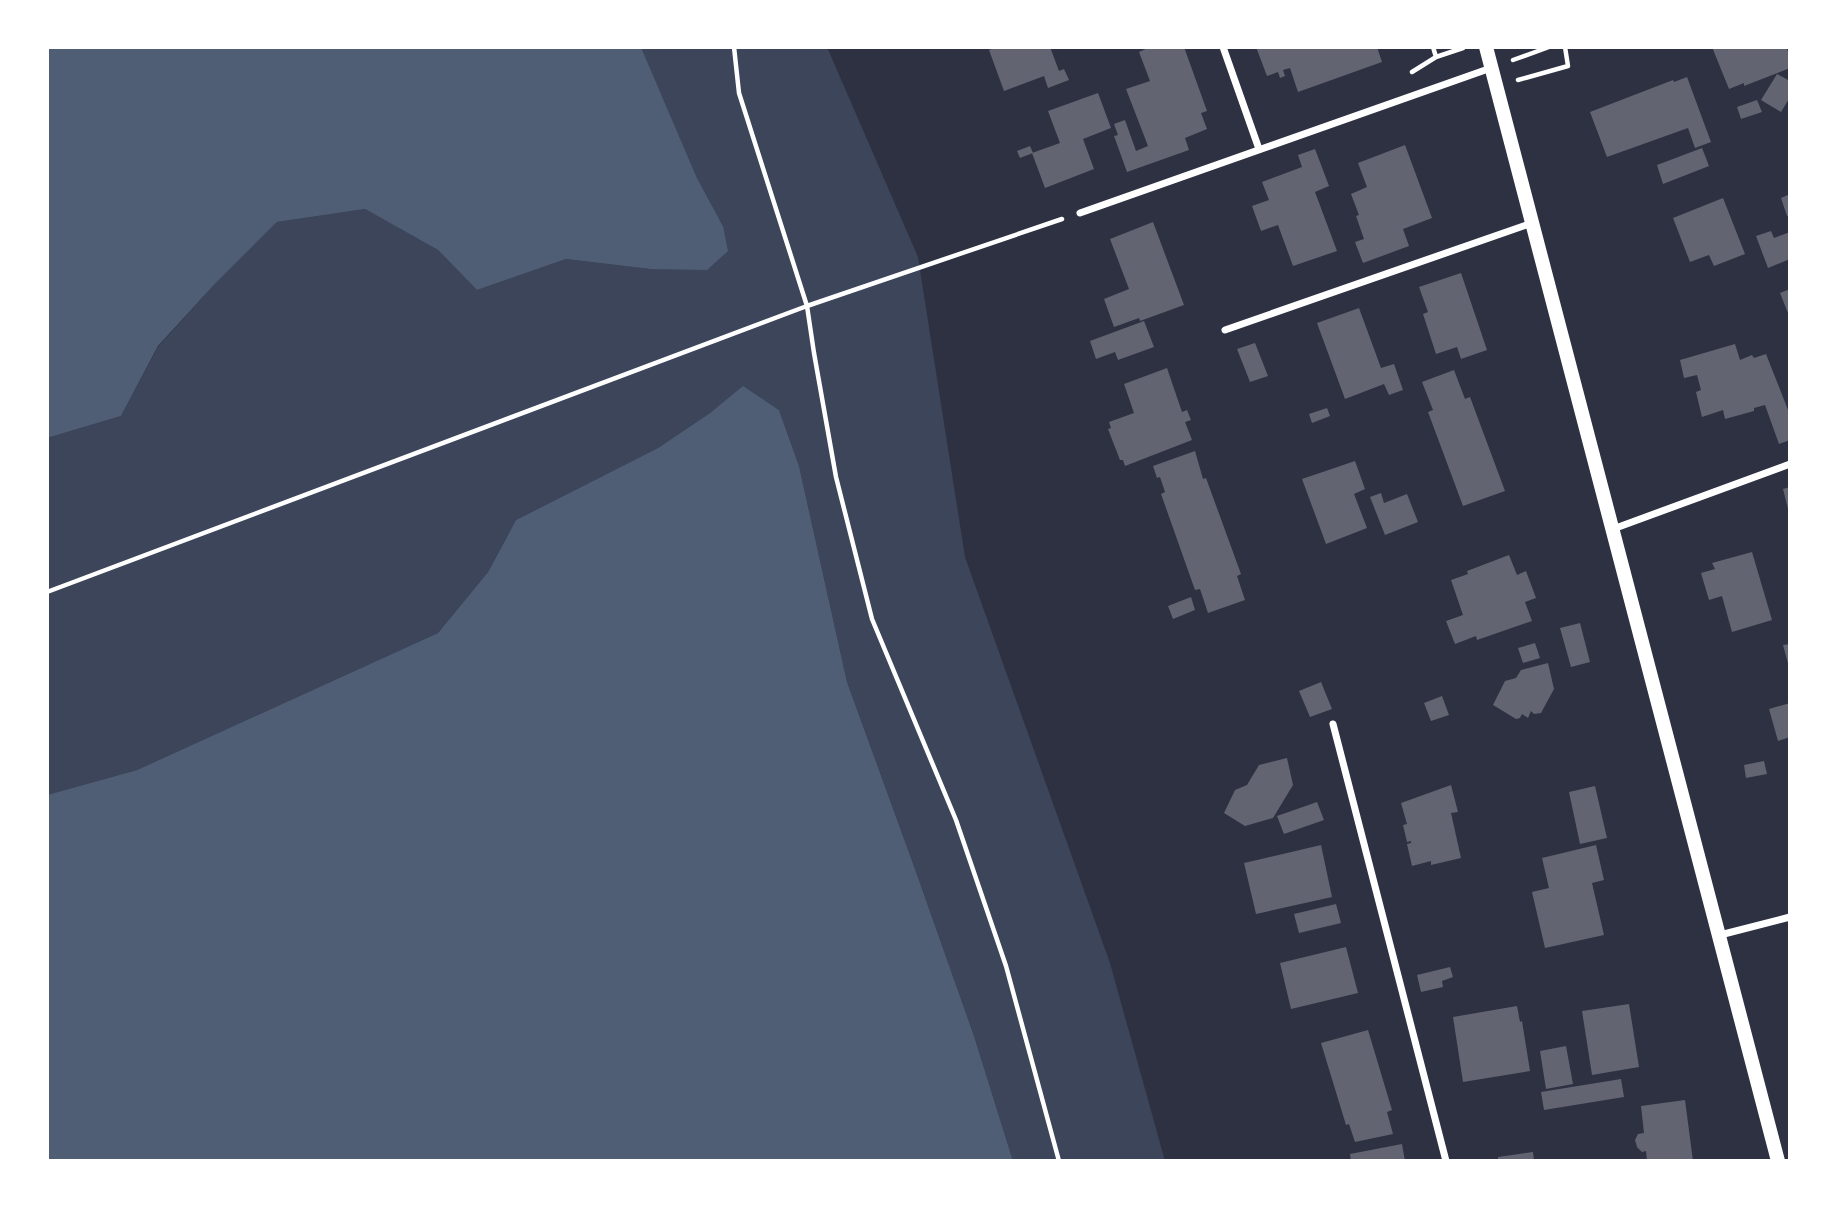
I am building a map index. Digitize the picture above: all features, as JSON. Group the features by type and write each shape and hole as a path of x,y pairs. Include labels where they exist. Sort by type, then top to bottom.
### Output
{"main road":[{"path":"1486,47 1778,1161"}],"street":[{"path":"1223,47 1259,149"},
{"path":"1080,213 1492,68"},
{"path":"1225,330 1532,223"},
{"path":"1613,529 1790,464"},
{"path":"1333,723 1446,1161"},
{"path":"1720,935 1790,917"}],"path":[{"path":"734,47 739,93 807,306 836,477 872,619 956,820 1006,966 1059,1161"},
{"path":"1433,47 1436,57"},
{"path":"1492,68 1549,47"},
{"path":"1497,86 1568,66 1565,47"},
{"path":"47,592 807,306 1080,213"}],"shaded area":[{"path":"47,47 641,47 697,178 723,226 728,251 707,270 650,269 566,259 477,290 438,250 365,209 277,222 158,346 121,416 47,438"},
{"path":"641,47 827,47 918,257 965,557 1110,963 1165,1161 1013,1161 974,1036 847,682 799,466 779,410 743,387 658,448 516,520 488,572 438,633 137,770 47,795 47,438 121,416 158,347 212,287 277,222 365,209 438,250 477,290 566,259 650,269 707,269 723,226 697,178"},
{"path":"743,386 779,410 799,466 847,682 974,1036 1013,1161 47,1161 47,795 137,770 438,633 488,572 516,520 658,448 710,413"}],"building":[{"path":"997,47 1050,47 1059,71 1064,69 1069,80 1048,88 1044,76 1004,91 989,50"},
{"path":"1150,47 1184,47 1207,111 1201,113 1207,129 1185,138 1189,150 1127,172 1114,136 1118,135 1114,124 1125,120 1136,151 1148,146 1126,89 1150,81 1139,52"},
{"path":"1256,47 1377,47 1382,62 1298,92 1290,68 1283,70 1285,76 1280,78 1278,72 1267,76"},
{"path":"1712,47 1786,47 1790,56 1790,68 1729,89"},
{"path":"1777,74 1790,81 1790,97 1781,112 1761,100"},
{"path":"1687,77 1711,142 1695,148 1688,128 1607,157 1590,112"},
{"path":"1098,93 1111,128 1083,139 1094,169 1045,188 1032,153 1060,143 1048,111"},
{"path":"1757,100 1762,112 1741,119 1737,107"},
{"path":"1405,145 1432,218 1403,229 1409,246 1363,263 1355,242 1364,239 1351,194 1367,187 1358,163"},
{"path":"1030,146 1033,153 1020,158 1017,151"},
{"path":"1702,148 1709,166 1663,184 1657,165"},
{"path":"1315,149 1329,186 1315,192 1337,251 1293,266 1278,225 1261,231 1252,206 1269,200 1262,182 1302,167 1298,155"},
{"path":"1790,194 1790,215 1787,216 1781,198"},
{"path":"1723,198 1745,254 1714,266 1709,255 1690,262 1673,218"},
{"path":"1153,222 1184,305 1114,327 1104,299 1129,289 1110,239"},
{"path":"1771,231 1774,238 1790,232 1790,259 1768,268 1756,236"},
{"path":"1461,273 1487,350 1461,359 1457,347 1436,354 1423,314 1428,312 1419,287"},
{"path":"1790,289 1790,318 1780,293"},
{"path":"1359,308 1381,368 1394,364 1403,390 1389,395 1384,384 1345,399 1317,323"},
{"path":"1144,321 1154,347 1118,360 1115,352 1096,359 1090,341"},
{"path":"1255,343 1268,376 1250,382 1237,349"},
{"path":"1735,344 1740,360 1752,355 1754,358 1766,354 1790,415 1790,440 1779,444 1765,405 1725,419 1723,410 1702,417 1696,392 1701,390 1697,375 1684,378 1680,360"},
{"path":"1167,368 1182,412 1187,410 1191,420 1185,422 1192,440 1125,466 1108,429 1111,428 1109,422 1134,413 1124,384"},
{"path":"1454,370 1465,399 1470,397 1505,491 1463,506 1428,412 1433,410 1422,382"},
{"path":"1327,408 1330,416 1312,423 1309,414"},
{"path":"1195,451 1203,479 1206,478 1241,574 1237,576 1245,600 1208,613 1200,589 1195,590 1161,494 1165,492 1160,477 1157,478 1153,466"},
{"path":"1355,461 1365,489 1354,494 1367,528 1326,544 1302,479"},
{"path":"1790,487 1790,513 1789,513 1783,489"},
{"path":"1381,493 1384,503 1407,494 1418,522 1385,535 1370,497"},
{"path":"1752,552 1772,620 1732,632 1722,596 1709,600 1701,573 1715,569 1712,563"},
{"path":"1509,555 1517,575 1526,571 1536,598 1525,602 1532,621 1477,640 1476,636 1455,644 1446,621 1463,615 1451,580"},
{"path":"1191,597 1195,610 1173,619 1168,606"},
{"path":"1580,623 1590,662 1571,667 1560,628"},
{"path":"1535,643 1540,658 1523,663 1518,648"},
{"path":"1790,644 1790,667 1789,667 1783,645"},
{"path":"1548,663 1554,689 1541,713 1534,714 1531,711 1528,718 1522,714 1516,719 1493,705 1505,681 1516,678 1521,670"},
{"path":"1321,682 1332,709 1310,717 1299,691"},
{"path":"1442,696 1449,715 1431,721 1424,703"},
{"path":"1790,703 1790,737 1778,741 1769,709"},
{"path":"1287,758 1293,785 1273,818 1245,826 1224,813 1235,790 1247,785 1259,765"},
{"path":"1764,761 1767,774 1746,778 1744,765"},
{"path":"1451,785 1458,812 1451,813 1461,858 1412,866 1407,844 1411,841 1407,842 1403,825 1407,824 1401,803"},
{"path":"1595,786 1607,838 1580,844 1569,792"},
{"path":"1317,802 1324,820 1284,834 1277,816"},
{"path":"1321,845 1332,897 1256,914 1244,863"},
{"path":"1596,845 1604,880 1592,883 1604,935 1545,948 1532,892 1549,888 1542,858"},
{"path":"1336,904 1341,923 1299,933 1294,914"},
{"path":"1346,947 1358,993 1291,1009 1280,963"},
{"path":"1450,967 1453,977 1442,981 1443,987 1421,992 1417,975"},
{"path":"1629,1004 1639,1067 1592,1075 1582,1011"},
{"path":"1517,1006 1530,1071 1463,1082 1453,1017"},
{"path":"1368,1030 1392,1110 1387,1112 1393,1134 1355,1142 1349,1124 1346,1125 1321,1043"},
{"path":"1566,1046 1573,1084 1546,1089 1540,1051"},
{"path":"1621,1079 1624,1097 1544,1110 1541,1092"},
{"path":"1685,1100 1693,1161 1647,1161 1646,1151 1642,1152 1637,1147 1635,1140 1638,1134 1644,1133 1641,1106"},
{"path":"1402,1144 1405,1161 1351,1161 1350,1154"},
{"path":"1533,1152 1534,1161 1498,1161 1498,1157"}]}
